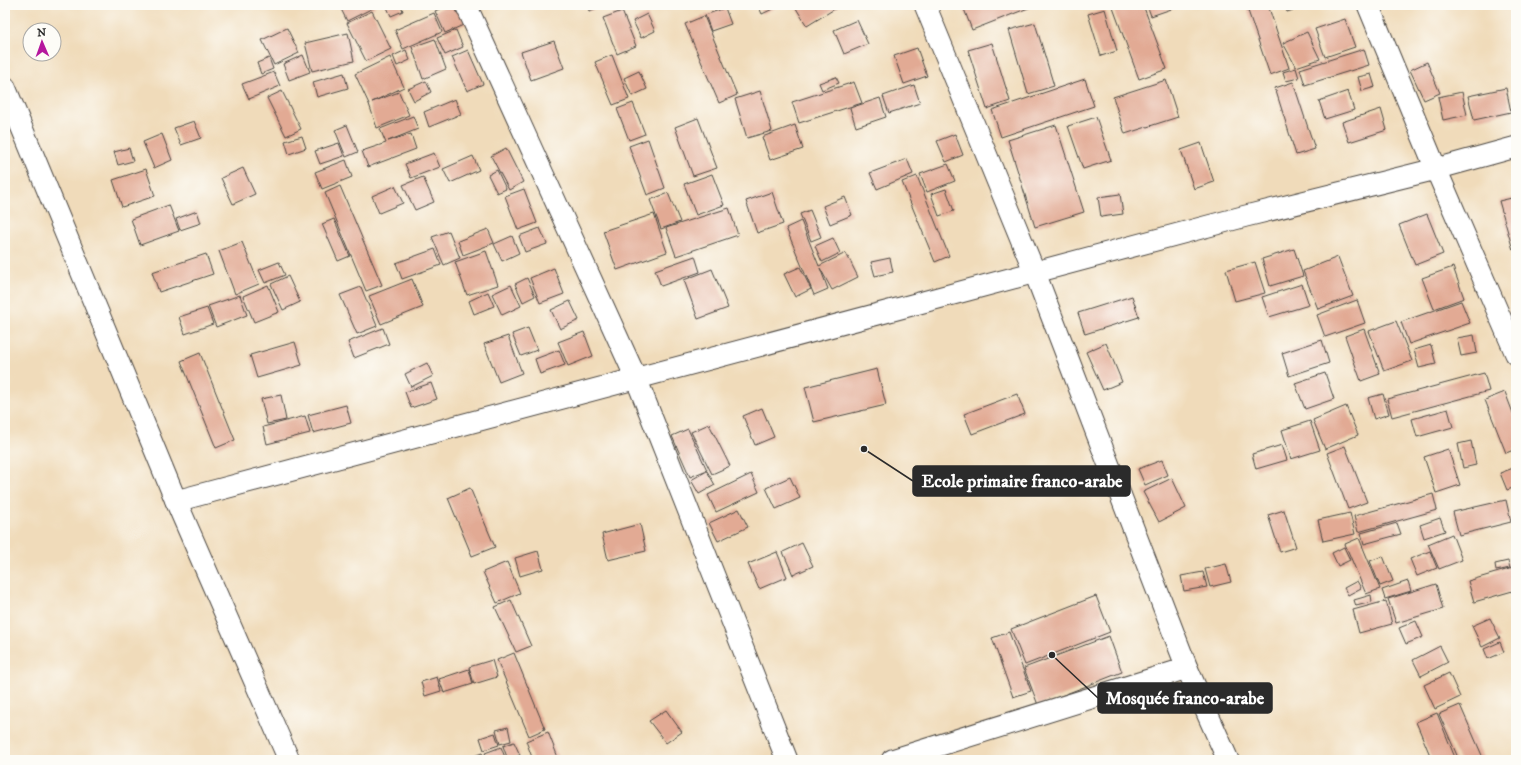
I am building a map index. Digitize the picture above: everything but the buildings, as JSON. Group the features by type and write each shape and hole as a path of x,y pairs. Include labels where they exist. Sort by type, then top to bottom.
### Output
{"street":[{"path":"466,5 636,378 787,760"},
{"path":"925,5 1035,272 1187,668 1228,760"},
{"path":"1368,5 1436,169 1516,354"},
{"path":"5,87 176,501 289,760"},
{"path":"176,501 1246,216 1436,169 1516,147"},
{"path":"892,760 1187,668"}],"place":[{"name":"Ecole primaire franco-arabe","path":"864,449"},
{"name":"Mosquée franco-arabe","path":"1052,655"}]}
